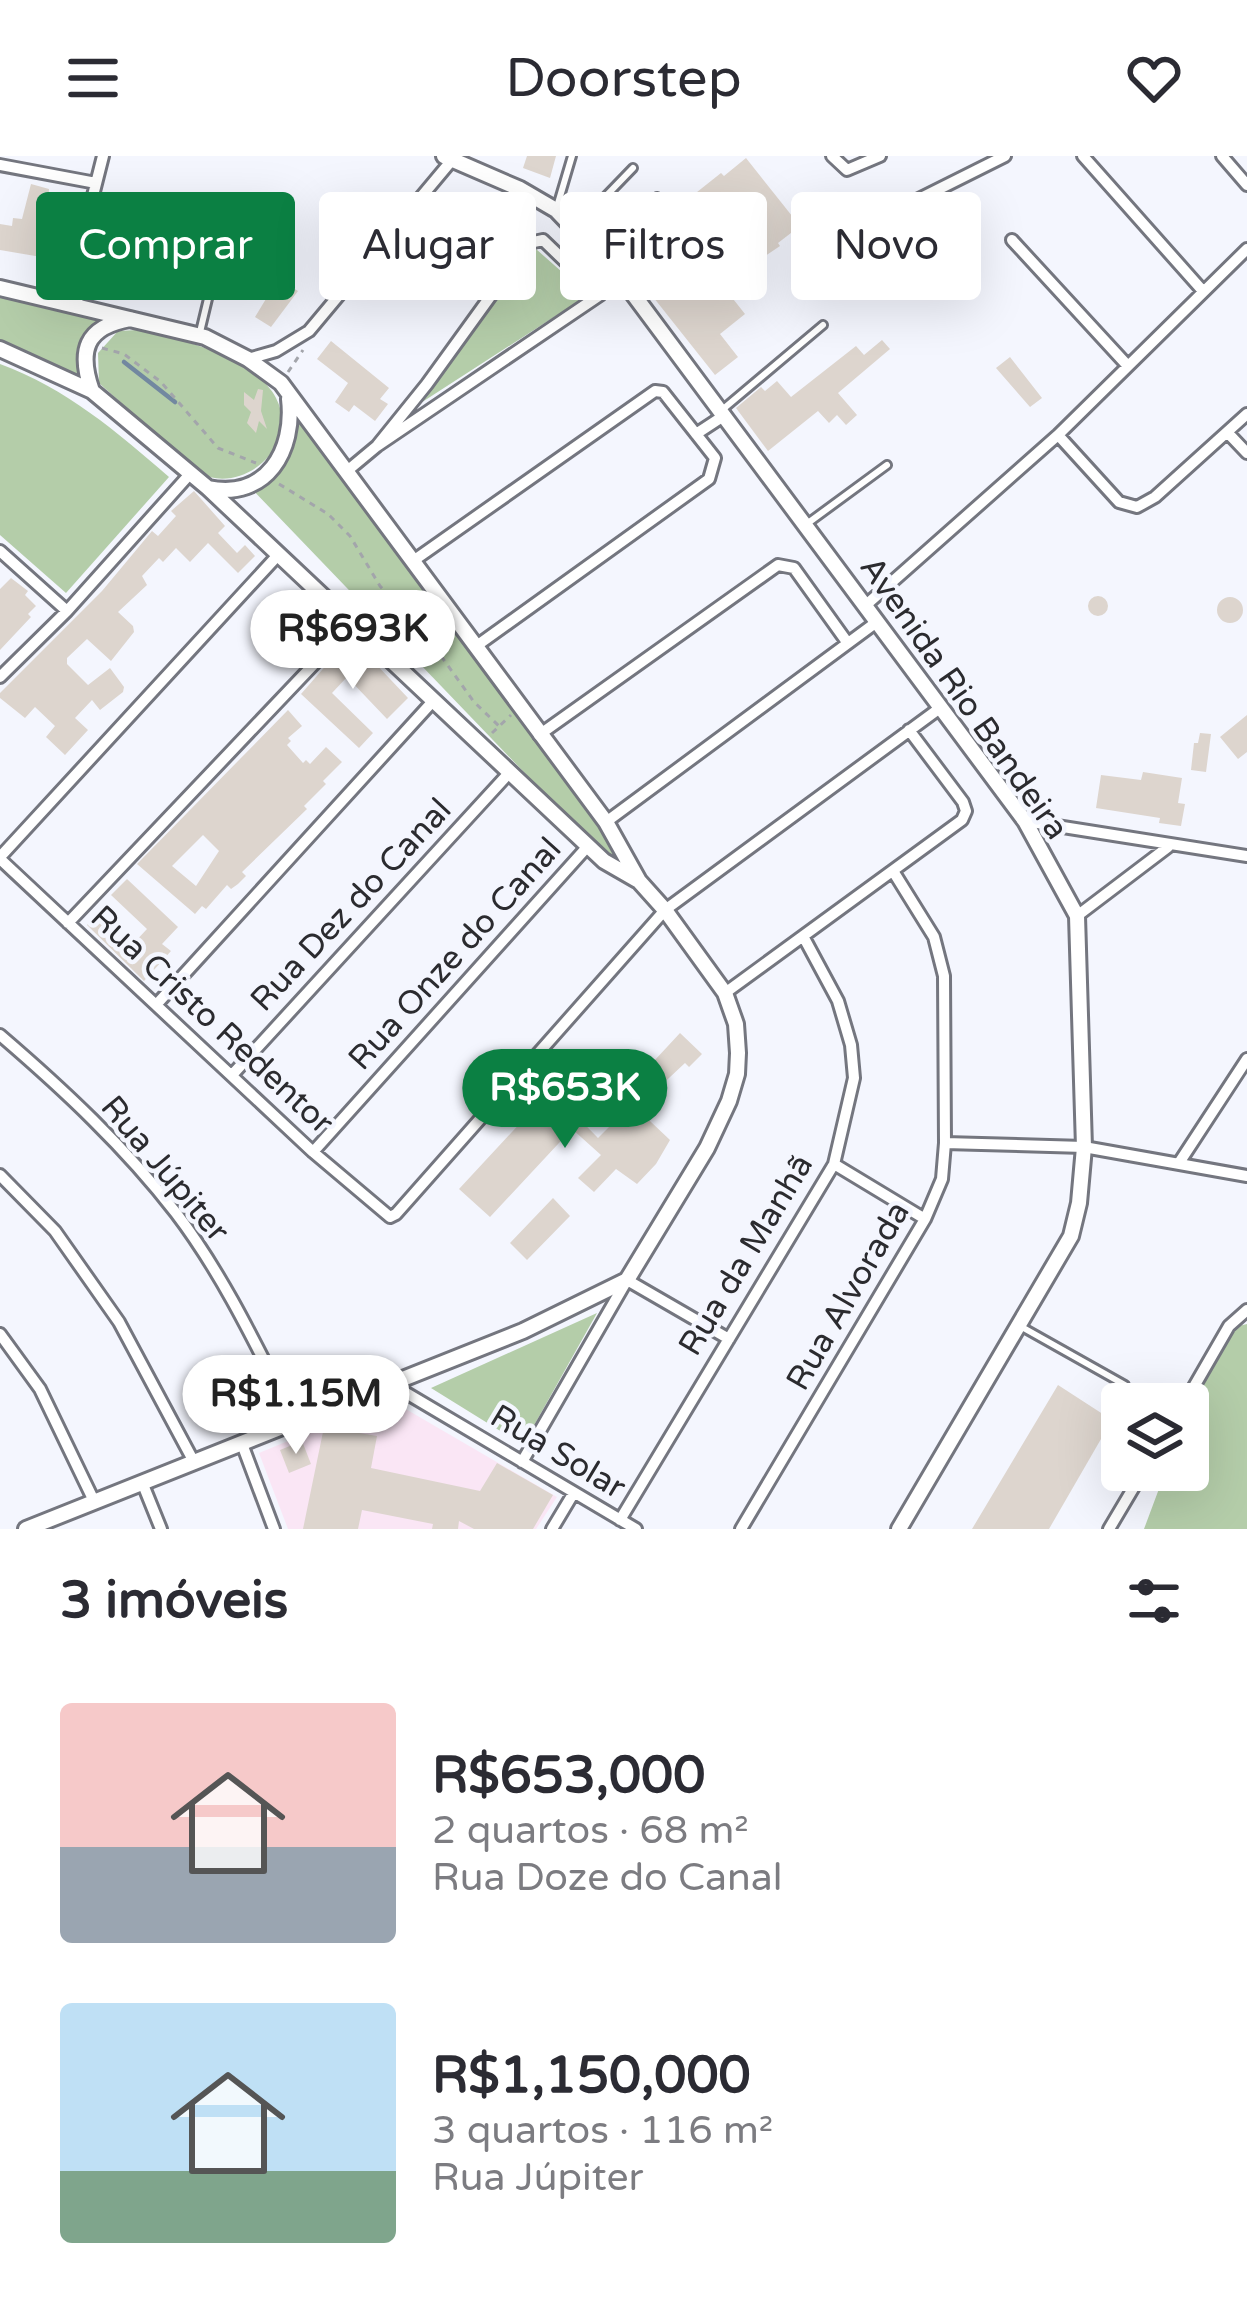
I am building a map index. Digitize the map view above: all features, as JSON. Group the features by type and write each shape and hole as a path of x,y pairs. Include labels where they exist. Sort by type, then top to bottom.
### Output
{"street":[{"path":"72,303 103,156"},
{"path":"832,156 847,170 880,156"},
{"path":"933,192 1005,156"},
{"path":"1083,156 1202,290"},
{"path":"1222,156 1247,184"},
{"path":"248,359 276,351 309,331 448,158"},
{"name":"Avenida Rio Bandeira","path":"448,158 520,189 560,213"},
{"path":"0,165 96,183"},
{"path":"1012,239 1127,365"},
{"path":"347,471 601,296 543,241 529,243 377,446"},
{"path":"866,605 1058,435 1247,249"},
{"path":"0,288 200,336 248,359 289,394 606,822 639,880 725,993 736,1024 738,1053 729,1101 707,1148 522,1462"},
{"name":"Avenida Rio Bandeira","path":"635,300 1025,821 1077,916 1084,1147 1071,1236 899,1529"},
{"path":"92,391 84,365 92,338 107,323 135,319"},
{"path":"0,349 92,391 208,488 604,861 639,880"},
{"path":"413,561 655,391 663,392 715,458 709,479 476,647"},
{"path":"208,488 233,489 267,474 287,448 289,394"},
{"path":"696,434 723,412"},
{"path":"1058,435 1119,502 1131,508 1155,497 1247,414"},
{"path":"1227,432 1247,453"},
{"path":"0,676 67,611 189,475"},
{"path":"0,551 67,611"},
{"path":"0,858 279,554"},
{"path":"539,734 778,565 794,568 848,643"},
{"path":"606,822 878,621"},
{"path":"68,923 353,623"},
{"path":"156,1005 434,700"},
{"path":"665,910 940,708"},
{"path":"725,993 962,820 966,811 909,730"},
{"name":"Rua Dez do Canal","path":"232,1075 510,772"},
{"path":"566,826 584,820 591,803"},
{"path":"1025,821 1247,856"},
{"name":"Rua Onze do Canal","path":"314,1152 588,846"},
{"path":"1077,916 1168,847"},
{"name":"Rua Cristo Redentor","path":"0,858 389,1217 665,910"},
{"name":"Rua Alvorada","path":"741,1529 925,1219 942,1179 944,976 934,937 892,871"},
{"name":"Rua da Manhã","path":"620,1520 833,1164 854,1078 851,1045 838,1001 803,936"},
{"name":"Rua Júpiter","path":"0,1035 60,1087 176,1213 205,1255 295,1422"},
{"path":"1179,1163 1247,1058"},
{"path":"945,1143 1084,1147 1247,1176"},
{"path":"833,1164 925,1219"},
{"path":"0,1175 56,1231 119,1322 194,1462"},
{"path":"627,1280 729,1339"},
{"path":"26,1529 46,1526 94,1501 523,1331 627,1280"},
{"path":"1196,1383 1233,1320 1247,1310"},
{"path":"0,1334 40,1389 94,1501"},
{"name":"Rua Solar","path":"391,1384 636,1529"},
{"path":"242,1444 274,1529"},
{"path":"142,1482 160,1529"},
{"path":"1109,1529 1132,1491"},
{"path":"552,1529 572,1494"}],"lane":[{"path":"556,210 572,156"},
{"path":"610,192 633,168"},
{"path":"72,303 104,206 110,202 217,236 219,253 200,336"},
{"path":"723,412 823,325"},
{"path":"806,524 887,465"},
{"path":"1020,1326 1121,1383"}],"path":[{"path":"98,348 124,354 161,382 218,448 257,464"},
{"path":"272,480 328,514 350,536 380,586 442,656 474,702 500,726"},
{"path":"486,739 515,712"}],"shaded area":[{"path":"370,1407 404,1408 557,1497 536,1529 288,1529 259,1453"}],"green space":[{"path":"536,249 560,270 560,300 580,300 413,408 497,300 536,300"},
{"path":"0,288 36,300 135,319 89,339 92,391 0,349"},
{"path":"137,330 214,352 266,384 282,416 281,433 263,462 233,478 199,473 99,383 98,353 118,331"},
{"path":"0,364 69,398 169,477 66,593 0,535"},
{"path":"289,394 657,902 591,842 248,485 287,448"},
{"path":"597,1313 523,1445 431,1388"},
{"path":"1247,1324 1247,1529 1144,1529 1158,1491 1209,1491 1209,1383 1199,1383 1218,1331"}],"building":[{"path":"527,156 556,156 550,178 523,168"},
{"path":"746,158 791,215 791,233 767,255 767,192 697,192 721,173 724,176"},
{"path":"31,184 49,189 36,192 36,256 0,250 0,224 12,226 13,218 22,219"},
{"path":"265,300 291,300 271,327 255,317"},
{"path":"655,300 734,300 745,314 720,334 738,357 715,375"},
{"path":"882,340 890,349 838,393 857,415 846,425 837,415 829,423 818,411 768,451 736,408 761,387 765,391 777,381 791,397 856,346 864,355"},
{"path":"331,341 389,388 380,399 388,404 375,421 354,405 349,412 335,402 348,383 317,359"},
{"path":"1010,357 1042,398 1030,407 996,368"},
{"path":"258,389 263,390 261,411 267,429 259,421 256,433 247,423 251,412 244,405 244,392 254,400"},
{"path":"194,491 225,526 218,533 237,553 245,545 255,556 238,573 208,543 190,562 176,548 163,562 159,558 142,576 147,585 118,612 134,632 111,661 87,639 67,658 67,664 88,685 110,668 124,687 100,710 92,700 75,718 88,730 65,755 46,737 55,726 35,707 25,718 0,693 102,591 152,531 158,536 176,516 171,511"},
{"path":"11,578 28,591 25,595 36,606 0,650 0,589"},
{"path":"1098,596 1108,606 1098,616 1088,606"},
{"path":"1230,597 1243,610 1230,623 1217,610"},
{"path":"356,643 408,698 387,719 347,677 332,693 373,733 359,748 301,694 329,662"},
{"path":"288,710 302,726 287,745 303,763 310,764 326,747 342,762 304,806 307,809 242,872 246,876 231,889 227,885 206,909 202,906 195,914 137,864","holes":["203,835 219,851 196,886 172,866"]},
{"path":"1247,715 1247,752 1238,759 1220,737"},
{"path":"1200,733 1211,734 1206,772 1191,770"},
{"path":"1143,772 1182,778 1181,826 1096,808 1101,775 1141,780"},
{"path":"127,879 178,927 162,944 171,951 144,981 87,925 98,913 131,946 147,929 111,895"},
{"path":"680,1033 702,1054 689,1067 685,1063 639,1106 613,1082 630,1065 641,1075"},
{"path":"551,1090 598,1138 632,1104 670,1140 637,1184 616,1169 594,1192 578,1178 601,1155 572,1129 490,1217 459,1189"},
{"path":"553,1198 570,1216 527,1260 510,1243"},
{"path":"1058,1385 1101,1413 1101,1439 1049,1529 972,1529"},
{"path":"324,1427 377,1436 371,1468 480,1491 497,1463 553,1495 533,1529 474,1529 459,1521 458,1529 432,1529 433,1524 362,1510 358,1529 303,1529"},
{"path":"302,1441 311,1464 289,1473 280,1450"}],"waterway":[{"path":"124,362 175,402"}]}
